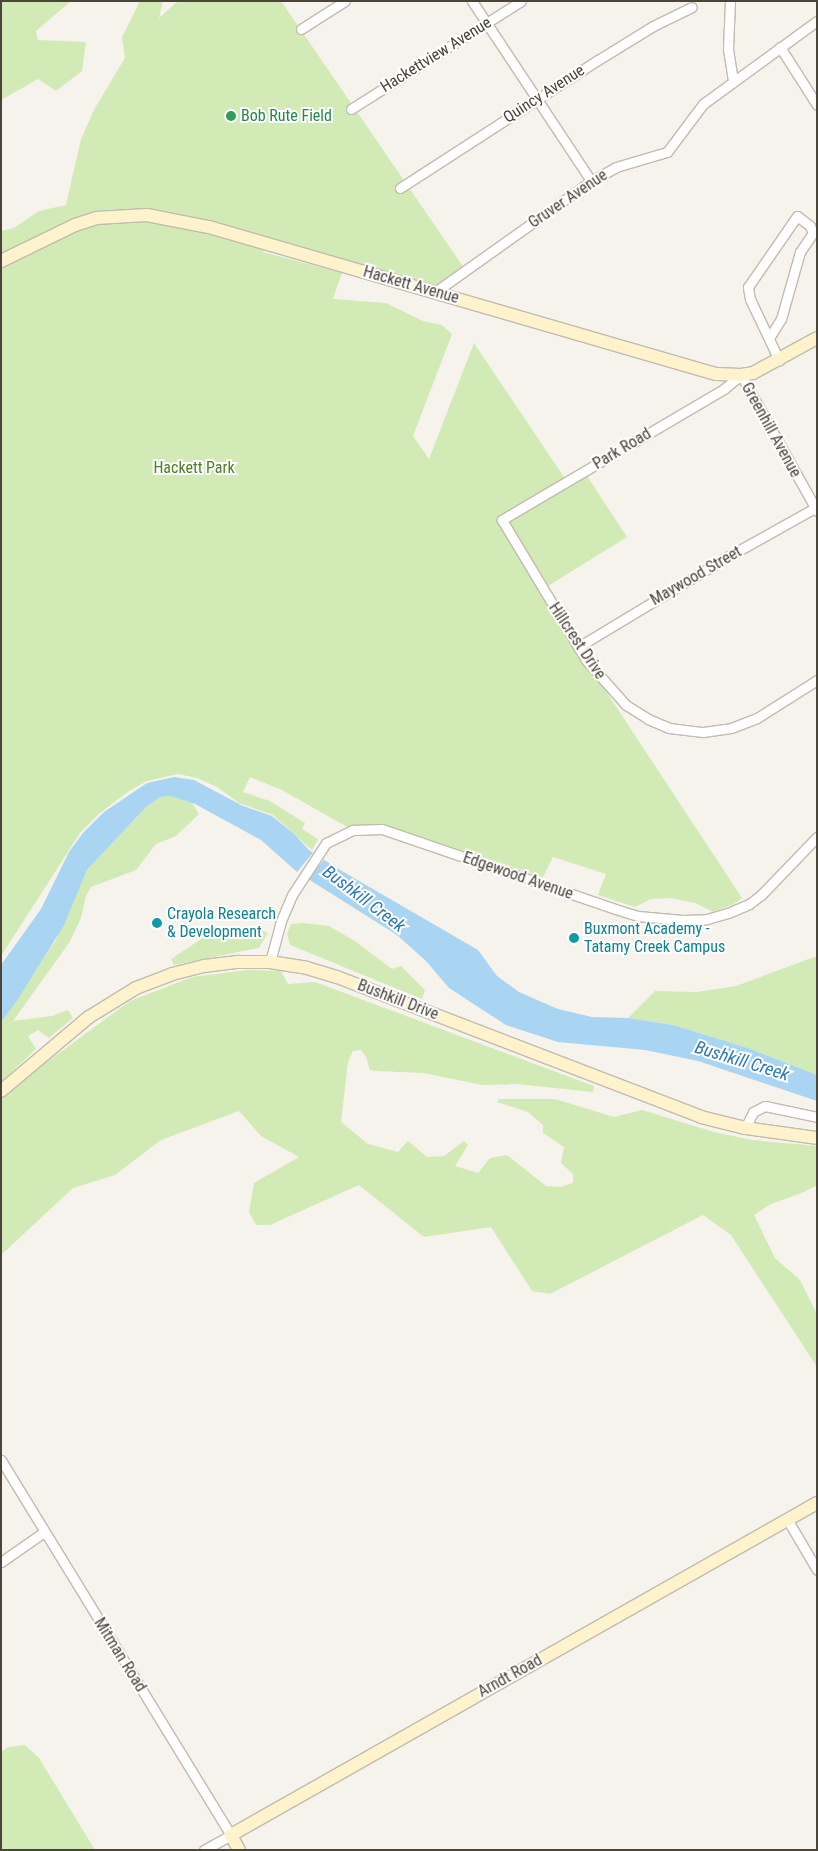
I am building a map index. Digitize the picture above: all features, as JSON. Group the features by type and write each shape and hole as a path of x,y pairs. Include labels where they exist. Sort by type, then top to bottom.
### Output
{"main road":[{"name":"Hackett Avenue","path":"1,261 75,225 96,218 147,215 209,227 716,374 741,375 779,360 817,338"},
{"name":"Bushkill Drive","path":"1,1091 89,1017 136,988 172,974 204,966 238,962 270,962 307,968 337,977 701,1117 745,1128 817,1138"},
{"name":"Arndt Road","path":"231,1835 817,1503"},
{"name":"Mitman Road","path":"231,1835 240,1850"}],"street":[{"path":"301,29 345,1"},
{"path":"472,1 536,100 591,180"},
{"name":"Hackettview Avenue","path":"351,109 521,1"},
{"path":"730,1 728,49 733,80"},
{"name":"Quincy Avenue","path":"400,188 653,26 692,7"},
{"name":"Gruver Avenue","path":"436,292 591,180 616,167 666,152 703,104 733,80 817,21"},
{"path":"780,47 817,106"},
{"path":"769,338 780,319 800,252 813,233 810,226 802,218 794,218 748,287 750,298 779,360"},
{"name":"Greenhill Avenue","path":"741,375 816,510"},
{"name":"Park Road","path":"502,520 724,389 741,375"},
{"name":"Maywood Street","path":"578,647 714,565 816,510"},
{"name":"Hillcrest Drive","path":"502,520 578,647 600,678 626,705 648,719 669,728 703,732 731,728 757,718 817,680"},
{"name":"Edgewood Avenue","path":"270,962 284,912 300,884 326,843 353,830 382,829 638,916 684,920 707,919 728,914 749,904 761,895 817,837"},
{"path":"745,1128 753,1112 765,1106 817,1117"},
{"name":"Mitman Road","path":"1,1460 231,1835"},
{"path":"788,1519 817,1570"},
{"path":"1,1562 44,1532"},
{"name":"Arndt Road","path":"204,1850 231,1835"}],"green space":[{"path":"1,1 71,1 36,31 38,40 86,42 82,71 56,91 38,79 1,100"},
{"name":"Hackett Park","path":"140,1 163,1 159,18 178,1 281,1 464,268 435,292 265,243 263,252 342,273 333,299 386,303 423,321 442,325 452,334 413,436 429,459 474,343 570,486 587,476 627,537 540,591 742,898 734,904 713,912 695,903 670,898 651,899 635,907 598,895 606,874 553,857 543,877 385,825 347,827 282,790 250,777 243,792 270,801 305,823 302,829 318,839 312,850 273,815 239,803 217,787 197,778 178,774 147,781 129,791 100,813 80,833 1,956 1,261 70,221 1,253 1,231 14,228 39,211 66,205 81,139 95,108 125,58 122,37"},
{"path":"170,796 192,803 199,814 176,836 156,844 136,870 91,887 86,896 81,918 69,943 13,1021 52,1016 68,1010 73,1018 49,1038 38,1030 28,1036 36,1049 1,1082 1,1022 56,940 87,870 146,807 160,797"},
{"path":"303,923 329,926 355,941 392,969 401,966 425,990 422,999 290,945 287,933 291,924"},
{"path":"259,929 268,933 259,948 174,965 171,959 215,930"},
{"path":"817,956 817,1075 748,1048 673,1025 628,1018 655,991 697,992 736,986"},
{"path":"248,970 281,971 288,984 315,982 594,1086 593,1092 516,1084 482,1085 424,1073 370,1070 366,1057 361,1050 353,1051 348,1062 341,1122 368,1144 398,1152 408,1141 427,1157 444,1156 464,1141 468,1145 455,1166 478,1173 490,1158 507,1155 546,1186 560,1187 573,1183 573,1174 561,1163 564,1147 543,1133 543,1125 528,1112 497,1102 499,1099 555,1099 614,1117 642,1110 714,1132 752,1140 817,1146 817,1185 804,1192 771,1204 754,1215 775,1258 800,1280 817,1314 817,1367 731,1235 703,1215 550,1294 532,1291 491,1227 424,1237 359,1185 270,1225 256,1225 249,1212 254,1183 299,1157 261,1136 239,1111 161,1140 115,1175 73,1188 1,1255 1,1099 17,1084 130,1001 192,977"},
{"path":"25,1745 39,1758 95,1850 1,1850 1,1752 8,1747"}],"water":[{"name":"Bushkill Creek","path":"174,777 194,780 243,806 272,816 294,834 309,850 335,867 478,950 497,976 519,992 558,1009 592,1017 628,1018 673,1025 748,1048 817,1075 817,1101 698,1061 645,1050 558,1042 506,1025 449,988 426,961 397,935 297,872 261,840 195,804 170,796 160,797 146,807 87,870 63,927 18,999 1,1022 1,965 41,909 69,852 83,833 104,812 147,783"}],"pier":[{"path":"315,850 325,858 306,881 296,873"}],"place":[{"name":"Bob Rute Field","path":"231,116"},
{"name":"Crayola Research & Development","path":"157,923"},
{"name":"Buxmont Academy - Tatamy Creek Campus","path":"574,938"}]}
